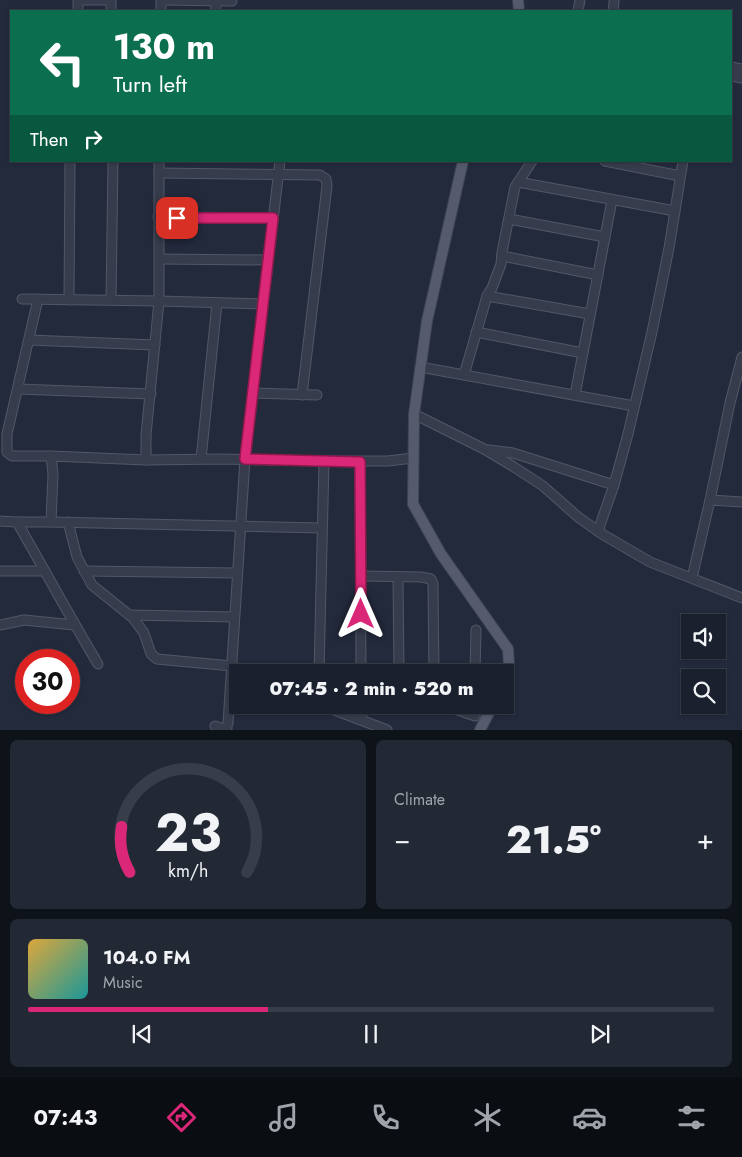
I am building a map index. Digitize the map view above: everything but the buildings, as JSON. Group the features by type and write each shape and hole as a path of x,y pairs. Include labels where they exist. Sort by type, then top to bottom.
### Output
{"main road":[{"path":"463,162 427,321 420,367 414,414 412,504 441,554 508,649 509,664"},
{"path":"480,730 488,714"}],"street":[{"path":"78,10 78,0 111,0 111,10"},
{"path":"161,0 232,1"},
{"path":"69,300 70,162"},
{"path":"111,300 113,162"},
{"path":"146,460 146,435 159,301 159,162"},
{"path":"232,664 245,459 280,162"},
{"path":"464,375 486,296 501,264 515,187 531,162"},
{"path":"616,162 637,164 680,176"},
{"path":"598,531 614,485 628,434 652,332 683,162"},
{"path":"158,173 320,175 326,179 327,186 302,395"},
{"path":"518,182 675,211"},
{"path":"576,395 612,200"},
{"path":"158,218 273,218"},
{"path":"509,219 605,237"},
{"path":"502,256 598,275"},
{"path":"160,259 268,260"},
{"path":"486,296 590,314"},
{"path":"22,299 263,304"},
{"path":"38,299 7,434 7,452 12,456 146,460 245,459 360,462 413,458"},
{"path":"201,459 217,303"},
{"path":"476,332 583,352"},
{"path":"29,340 155,345"},
{"path":"692,578 730,403 742,357"},
{"path":"420,367 634,406"},
{"path":"18,389 151,394"},
{"path":"253,393 317,395"},
{"path":"414,414 484,449 514,467 543,486 578,517 598,531 650,562 742,598"},
{"path":"484,449 513,453 614,485"},
{"path":"51,456 53,474 51,522"},
{"path":"319,664 324,461"},
{"path":"360,462 361,664"},
{"path":"710,500 742,502"},
{"path":"0,521 322,528"},
{"path":"17,522 46,571 74,625 98,664"},
{"path":"68,522 77,557 92,585 133,618 144,633 152,654 157,659 229,666"},
{"path":"0,571 46,571"},
{"path":"84,571 237,574"},
{"path":"361,576 398,576 431,580 433,584 434,664"},
{"path":"398,576 399,664"},
{"path":"129,614 234,617"},
{"path":"0,624 24,620 74,625"},
{"path":"475,664 476,630"},
{"path":"215,726 226,729 229,709"},
{"path":"346,714 387,730"},
{"path":"362,714 362,720"}],"route":[{"path":"177,218 273,218 245,459 360,462 361,614"}]}
